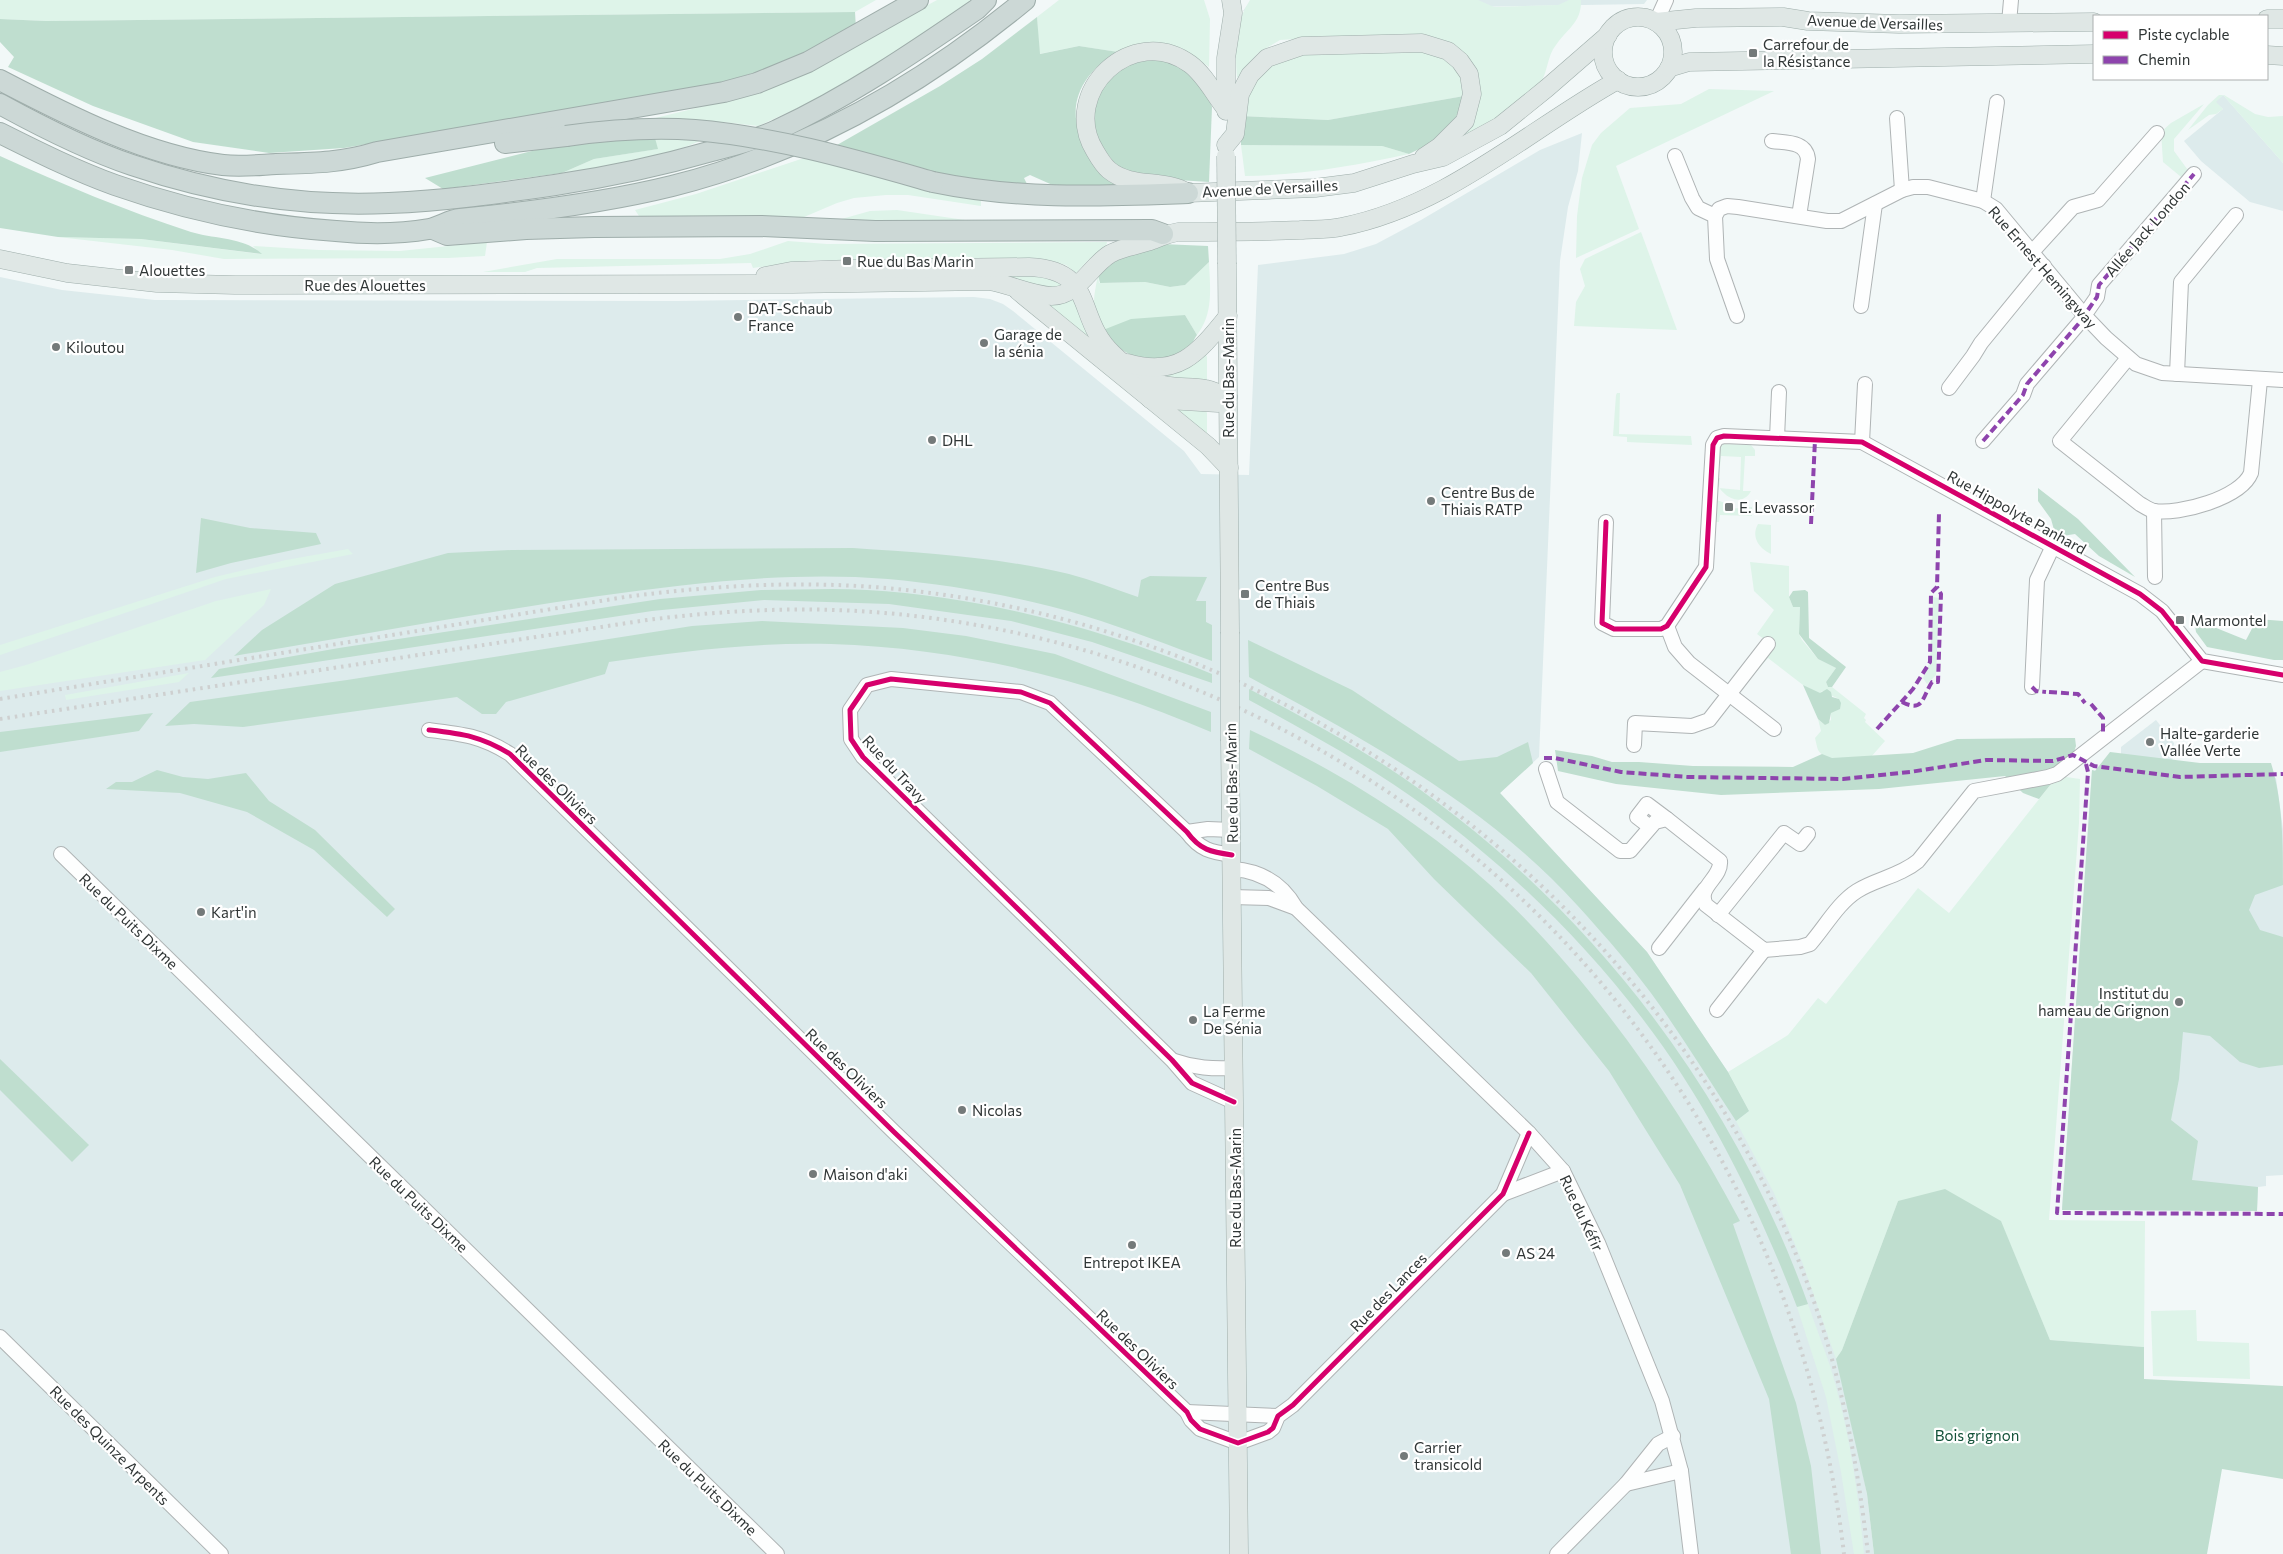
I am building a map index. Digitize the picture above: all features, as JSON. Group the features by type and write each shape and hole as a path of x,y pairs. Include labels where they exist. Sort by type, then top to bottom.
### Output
{"highway":[{"path":"0,80 22,92 128,139 162,151 207,163 238,166 312,164 365,157 377,152 724,92 757,83 808,62 918,0"},
{"path":"0,104 62,136 130,165 181,180 265,198 389,204 506,192 649,169 775,132 895,66 986,0"},
{"path":"0,133 66,165 115,185 170,202 243,219 336,231 388,232 433,229 454,219 568,207 652,191 735,167 788,147 836,126 911,85 963,50 1025,0"},
{"path":"0,69 15,78 22,92"},
{"path":"365,157 378,159 512,142 640,129 714,132 787,143 974,191 1039,196 1188,193"},
{"path":"433,229 447,235 546,228 761,226 875,231 1152,230 1163,234"}],"main road":[{"name":"Rue du Bas-Marin","path":"1236,4 1226,58 1226,264 1239,1554"},
{"path":"1644,18 1656,22 1665,30 1673,45 1673,58 1664,76 1649,85 1631,86 1618,80 1607,67 1604,60 1605,43 1608,35 1620,22 1628,19 1644,18"},
{"name":"Avenue de Versailles","path":"1656,22 1696,18 1782,18 1808,21 1899,24 2093,22"},
{"path":"2268,19 2283,19"},
{"name":"Avenue de Versailles","path":"1188,193 1314,188 1354,183 1413,164 1443,157 1500,126 1608,35"},
{"path":"1226,151 1235,134 1237,110 1242,90 1250,75 1267,58 1302,46 1422,43 1448,52 1460,61 1469,74 1472,94 1464,121 1459,128 1439,147 1413,164"},
{"path":"1188,193 1179,187 1128,180 1109,170 1091,143 1087,132 1086,110 1093,88 1106,70 1129,55 1162,52 1182,58 1199,71 1226,109"},
{"name":"Avenue de Versailles","path":"1669,68 1689,62 2093,54"},
{"path":"2268,55 2283,56"},
{"path":"731,283 989,280 1016,289 1052,296 1065,293 1076,286 1108,255 1125,246 1153,240 1163,234 1339,228 1369,221 1405,208 1508,151 1560,114 1618,80"},
{"name":"Rue des Alouettes","path":"0,259 67,274 157,283 235,285 731,283"},
{"path":"731,283 791,271 1029,267 1058,272 1076,286 1096,332 1111,352 1141,376 1154,383 1208,389 1228,397"},
{"path":"1016,289 1208,446 1229,468"},
{"path":"1121,361 1153,367 1182,362 1197,353 1228,316"},
{"path":"1150,399 1218,403 1228,397"}],"street":[{"path":"1656,22 1666,0"},
{"path":"2009,23 2011,0"},
{"path":"1983,201 1997,102"},
{"path":"1897,118 1902,190"},
{"path":"2033,251 2073,207 2098,200 2157,133"},
{"path":"1772,141 1799,145 1807,152 1808,159 1799,216"},
{"path":"1675,156 1698,208 1715,216 1717,259 1737,316"},
{"name":"Allée Jack London","path":"1983,441 2023,395 2027,384 2084,316 2097,297 2099,285 2194,174"},
{"name":"Rue Ernest Hemingway","path":"1715,216 1719,209 1727,206 1827,221 1841,221 1902,190 1913,187 1928,187 1983,201 1996,208 2084,315 2128,358 2148,369 2177,374 2283,380"},
{"path":"1862,306 1875,204"},
{"path":"2177,374 2181,282 2236,215"},
{"path":"1949,388 1981,343 2044,266"},
{"path":"2128,358 2060,441 2140,504 2154,511 2192,508 2238,488 2248,480 2251,473 2260,380"},
{"path":"1862,442 1865,384"},
{"path":"1777,438 1779,392"},
{"name":"Rue Hippolyte Panhard","path":"1668,626 1706,567 1714,445 1717,438 1724,436 1862,442 2148,599 2162,610 2202,661"},
{"path":"2154,511 2155,577"},
{"path":"1606,522 1602,623 1614,629 1656,630 1668,626 1675,647 1689,663 1774,729"},
{"path":"2032,687 2036,580 2053,546"},
{"path":"1634,745 1635,723 1698,725 1713,717 1728,693 1768,644"},
{"path":"1705,889 1704,902 1764,950 1800,947 1810,944 1852,894 1865,886 1910,867 1918,861 1974,791 2057,774 2202,661 2283,675"},
{"name":"Rue du Travy","path":"1232,862 1203,849 1050,703 1021,692 892,679 868,685 850,710 851,739 863,757 1172,1060 1192,1083 1234,1102"},
{"name":"Rue des Oliviers","path":"429,730 461,734 488,741 510,754 888,1126 1187,1412 1191,1420 1200,1428 1238,1443"},
{"path":"1546,769 1557,802 1620,851 1628,852 1632,850 1655,822 1667,819"},
{"path":"1650,827 1637,817 1647,804 1720,861 1720,868 1659,948"},
{"path":"1187,832 1208,829 1232,830"},
{"path":"1718,915 1784,832 1800,844 1808,834"},
{"name":"Rue du Puits Dixme","path":"61,854 777,1554"},
{"name":"Rue du Kéfir","path":"1232,862 1267,878 1286,892 1296,908 1529,1133 1563,1171 1598,1243 1662,1401 1681,1471 1691,1554"},
{"name":"Rue du Kéfir","path":"1232,897 1269,898 1296,908"},
{"path":"1716,1010 1764,950"},
{"name":"Rue du Travy","path":"1172,1060 1207,1070 1234,1068"},
{"name":"Rue des Lances","path":"1238,1443 1268,1432 1273,1428 1278,1416 1293,1405 1503,1194 1529,1133"},
{"name":"Rue des Lances","path":"1503,1194 1563,1171"},
{"name":"Rue des Quinze Arpents","path":"0,1337 221,1554"},
{"path":"1187,1412 1278,1416"},
{"path":"1557,1554 1626,1484 1658,1444 1673,1436"},
{"path":"1626,1484 1681,1471"}],"shaded area":[{"path":"1251,0 1647,0 1644,4 1243,11"},
{"path":"2223,95 2283,163 2283,211 2250,202 2201,161 2184,141 2223,109 2215,102"},
{"path":"1582,133 1578,171 1568,207 1560,261 1539,757 1500,793 1647,952 1728,1072 1776,1160 1822,1272 1867,1494 1874,1554 0,1554 0,277 62,290 155,300 677,301 974,297 990,299 1003,304 1013,311 1184,451 1201,474 1249,475 1258,265 1344,254 1376,244 1421,220 1540,150"},
{"name":"Halte-garderie Vallée Verte","path":"2156,720 2174,743 2172,765 2121,761 2121,747"},
{"name":"Institut du hameau de Grignon","path":"2092,770 2179,781 2276,778 2283,829 2283,1175 2266,1176 2266,1186 2258,1187 2257,1211 2062,1210"}],"green space":[{"path":"0,0 876,0 855,12 46,21 0,19"},
{"path":"937,0 971,0 911,45 811,102 758,126 723,122 643,121 717,103 880,31"},
{"path":"1059,0 1204,0 1210,19 1209,67 1191,54 1166,46 1134,46 1118,52 1079,46 1039,54 1037,17"},
{"path":"1250,0 1478,0 1494,7 1558,5 1569,0 1581,0 1581,8 1573,25 1553,49 1543,79 1534,92 1517,106 1469,136 1459,137 1479,86 1420,36 1343,36 1280,40 1258,53 1237,78 1236,48 1238,28"},
{"path":"855,12 856,29 807,57 713,85 344,148 269,153 193,142 93,106 8,67 14,57 0,42 0,19 46,21"},
{"path":"1037,17 1040,54 1079,46 1118,52 1098,66 1090,75 1078,96 1076,107 1079,132 1115,183 1114,188 1057,187 1030,175 1024,178 1027,184 959,179 899,164 837,145 940,86 982,59"},
{"path":"1368,50 1429,51 1451,62 1459,72 1464,96 1328,120 1241,116 1250,91 1257,79 1266,69 1281,61 1299,55 1321,52"},
{"path":"1166,59 1202,82 1212,107 1209,182 1162,179 1135,174 1116,165 1094,136 1092,116 1100,86 1127,61"},
{"path":"1709,89 1774,91 1616,166 1639,229 1576,258 1577,216 1582,178 1592,145 1601,133 1630,108 1681,104"},
{"path":"2219,95 2223,95 2216,102 2223,109 2216,114 2209,115 2188,130 2208,105"},
{"path":"2223,95 2255,114 2268,117 2283,116 2283,163"},
{"path":"1464,96 1451,126 1445,133 1431,143 1409,154 1382,146 1241,145 1241,116 1328,120"},
{"path":"2204,104 2174,139 2174,151 2190,173 2186,181 2163,162 2161,132 2171,123"},
{"path":"655,138 700,141 649,158 562,173 594,159 657,149"},
{"path":"655,138 658,149 594,159 562,173 443,189 425,178 536,150 594,140"},
{"path":"1241,145 1382,146 1409,154 1327,169 1287,174 1245,176"},
{"path":"0,156 142,215 191,232 238,241 255,248 262,254 141,239 58,237 0,228"},
{"path":"804,158 981,199 981,206 908,195 886,195 854,198 797,220 643,222 635,210 696,194"},
{"path":"897,210 985,223 831,222 870,211"},
{"path":"1641,232 1677,330 1574,326 1576,302 1585,286 1580,269 1585,259"},
{"path":"58,237 141,239 261,254 253,246 319,250 400,251 487,242 485,256 448,258 224,259 172,250"},
{"path":"788,241 827,244 1107,242 1106,247 1088,260 1076,273 1066,265 1052,261 812,260 753,268 751,263 537,268 525,272 483,272 557,259 720,259 750,254"},
{"path":"1162,244 1208,246 1209,262 1185,285 1170,287 1145,282 1100,283 1098,275 1109,262"},
{"path":"1209,262 1209,309 1197,335 1185,315 1103,330 1096,315 1094,303 1098,275 1099,283 1145,282 1170,287 1185,285"},
{"path":"1002,274 1043,274 1061,283 1058,288 1034,286"},
{"path":"1075,300 1095,345 1045,302"},
{"path":"1185,315 1197,335 1184,353 1160,360 1143,359 1125,352 1103,330 1131,319"},
{"path":"1205,353 1207,357 1207,382 1165,378 1163,375"},
{"path":"1617,393 1620,393 1619,434 1691,436 1692,445 1627,442 1627,437 1613,436"},
{"path":"1171,407 1205,409 1207,413 1207,435"},
{"path":"1725,442 1725,444 1751,445 1755,450 1755,456 1745,456 1743,491 1751,491 1747,497 1742,499 1730,498 1720,488 1740,490 1741,457 1721,456 1720,466 1716,466 1717,451"},
{"path":"1715,478 1720,478 1719,487 1717,484"},
{"path":"2038,488 2078,519 2135,577 2099,556 2075,534 2056,537 2051,519 2038,501"},
{"path":"1717,500 1725,503 1724,506 1728,509 1752,507 1752,516 1720,515 1719,522 1713,522"},
{"path":"201,518 250,528 316,533 321,544 231,563 196,573"},
{"path":"1758,524 1771,525 1771,554 1762,548 1757,541 1755,533"},
{"path":"853,548 961,556 1015,563 1069,574 1138,597 1141,580 1150,576 1207,577 1196,601 1206,601 1206,622 1212,625 1212,661 1101,621 1061,609 1012,598 962,588 888,579 815,576 707,583 599,596 462,617 234,656 262,630 335,584 448,553 511,550"},
{"path":"348,549 353,554 226,579 0,655 0,645 215,577 286,560"},
{"path":"1750,562 1789,566 1789,597 1793,607 1800,607 1799,634 1802,640 1818,659 1836,668 1826,682 1828,687 1832,687 1866,714 1865,722 1885,741 1871,757 1835,759 1822,754 1818,750 1815,738 1821,731 1818,719 1825,725 1831,720 1831,713 1839,699 1822,691 1820,694 1803,685 1768,658 1755,673 1753,672 1773,646 1757,634 1774,610 1754,591"},
{"path":"271,589 264,605 205,660 0,691 0,672 216,601"},
{"path":"761,590 867,590 956,600 999,608 1086,629 1128,643 1212,674 1212,683 1092,642 1011,621 889,604 764,600 652,611 211,678 219,669 339,648 660,599"},
{"path":"1805,590 1808,592 1809,638 1846,667 1832,687 1828,687 1826,682 1836,668 1818,659 1799,634 1800,607 1793,607 1789,597 1793,591"},
{"path":"1933,597 1939,598 1936,675 1927,684 1923,678 1930,662"},
{"path":"2194,619 2246,640 2257,619 2283,621 2283,660 2274,660 2207,647 2196,632"},
{"path":"762,621 903,628 966,636 1055,654 1211,712 1211,732 1166,713 1119,697 1073,682 1025,670 929,652 831,644 776,644 720,648 609,662 605,674 506,702 496,714 482,714 457,697 243,727 194,724 165,726 190,702 347,680 692,626"},
{"path":"1248,640 1352,690 1459,761 1497,757 1528,742 1533,763 1500,793 1647,952 1728,1072 1749,1111 1736,1121 1680,1035 1641,980 1588,917 1542,869 1504,836 1423,777 1380,750 1249,677"},
{"path":"189,673 179,682 66,700 65,695"},
{"path":"1803,685 1820,693 1827,689 1831,692 1832,697 1839,699 1841,703 1840,709 1831,713 1829,723 1825,725 1818,719"},
{"path":"1249,689 1384,765 1455,816 1522,872 1583,934 1640,1000 1691,1071 1736,1145 1775,1223 1808,1304 1797,1307 1766,1231 1730,1157 1689,1086 1642,1018 1594,960 1514,879 1456,830 1405,792 1361,764 1249,700"},
{"path":"153,713 139,731 0,752 0,732"},
{"path":"1250,730 1317,764 1383,803 1415,824 1474,871 1537,931 1570,968 1603,1008 1663,1091 1716,1177 1740,1221 1733,1224 1796,1403 1811,1466 1821,1554 1791,1554 1769,1399 1680,1185 1609,1071 1531,973 1434,879 1388,829 1317,786 1249,749"},
{"path":"2075,738 2076,746 2066,777 2051,784 2039,799 2023,793 2005,776 1879,789 1721,795 1616,784 1558,771 1555,750 1592,756 1612,762 1693,766 1793,767 1822,754 1832,758 1913,753 1957,739"},
{"name":"Institut du hameau de Grignon","path":"2110,752 2200,763 2271,763 2280,808 2283,885 2255,895 2249,910 2260,930 2283,937 2283,1065 2259,1068 2240,1062 2210,1036 2183,1032 2179,1079 2171,1120 2198,1141 2192,1180 2258,1187 2257,1211 2062,1210 2092,770 2095,771"},
{"path":"157,770 183,777 208,779 246,773 269,801 315,830 395,909 387,917 314,850 247,812 180,793 106,789 116,782 132,782"},
{"path":"2066,777 2080,779 2079,823 2049,1220 2145,1221 2144,1347 2050,1340 2001,1222 1898,1201 1842,1350 1836,1359 1803,1264 1774,1193 1736,1121 1749,1111 1728,1072 1788,1035 1818,998 1826,1004 1918,888 1949,913 2051,784"},
{"path":"0,1059 89,1145 72,1162 0,1090"},
{"name":"Bois grignon","path":"1945,1189 2001,1221 2050,1340 2144,1347 2144,1379 2283,1386 2283,1479 2222,1469 2207,1554 1874,1554 1867,1494 1836,1359 1842,1350 1898,1201"},
{"path":"1808,1304 1837,1389 1848,1436 1856,1483 1864,1554 1854,1554 1841,1472 1826,1397 1797,1307"},
{"path":"2196,1310 2197,1341 2249,1343 2250,1379 2153,1376 2151,1311"}],"railway":[{"path":"0,699 625,597 693,589 761,585 795,584 897,589 1048,615 1193,662 1330,729 1456,813 1569,913 1668,1028 1750,1156 1812,1296 1832,1359 1848,1424 1868,1554"},
{"path":"0,719 647,620 766,610 885,613 924,617 1002,630 1078,648 1190,687 1322,751 1441,830 1547,923 1638,1029 1714,1146 1774,1274 1818,1410 1844,1554"}],"marked path":[{"path":"2088,310 2097,297 2099,285 2194,174"},
{"path":"1983,441 2023,395 2027,384 2080,322"},
{"path":"1811,524 1815,440"},
{"path":"1877,729 1913,689 1930,662 1931,593 1937,587 1939,513"},
{"path":"1902,702 1915,706 1919,704 1922,702 1932,682 1938,682 1941,594 1937,587"},
{"path":"2032,687 2036,691 2046,692"},
{"path":"2049,692 2078,694 2085,703"},
{"path":"2091,704 2103,718 2103,732"},
{"path":"1544,758 1555,758 1621,772 1688,777 1843,779 1910,772 1986,760 2053,761 2073,755 2094,766 2180,777 2283,774"},
{"path":"2086,764 2088,772 2057,1213 2283,1214"}],"cycle path":[{"path":"1606,522 1602,623 1614,629 1661,629 1667,626 1706,567 1713,445 1717,438 1724,436 1862,442 2140,594 2162,611 2202,661 2283,675"},
{"path":"1232,855 1206,849 1197,843 1050,703 1021,692 891,679 867,685 850,710 851,739 863,757 1172,1060 1192,1083 1234,1102"},
{"path":"429,730 471,737 490,743 510,754 894,1132 1187,1412 1191,1420 1200,1429 1238,1443 1268,1432 1273,1428 1278,1416 1293,1405 1503,1194 1529,1133"}],"place":[{"name":"Carrefour de la Résistance","path":"1753,53"},
{"name":"Rue du Bas Marin","path":"847,261"},
{"name":"Alouettes","path":"129,270"},
{"name":"DAT-Schaub France","path":"738,317"},
{"name":"Garage de la sénia","path":"984,343"},
{"name":"Kiloutou","path":"56,347"},
{"name":"DHL","path":"932,440"},
{"name":"Centre Bus de Thiais RATP","path":"1431,501"},
{"name":"E. Levassor","path":"1729,507"},
{"name":"Centre Bus de Thiais","path":"1245,594"},
{"name":"Marmontel","path":"2180,620"},
{"name":"Halte-garderie Vallée Verte","path":"2150,742"},
{"name":"Kart'in","path":"201,912"},
{"name":"Institut du hameau de Grignon","path":"2179,1002"},
{"name":"La Ferme De Sénia","path":"1193,1020"},
{"name":"Nicolas","path":"962,1110"},
{"name":"Maison d'aki","path":"813,1174"},
{"name":"Entrepot IKEA","path":"1132,1245"},
{"name":"AS 24","path":"1506,1253"},
{"name":"Carrier transicold","path":"1404,1456"}]}
